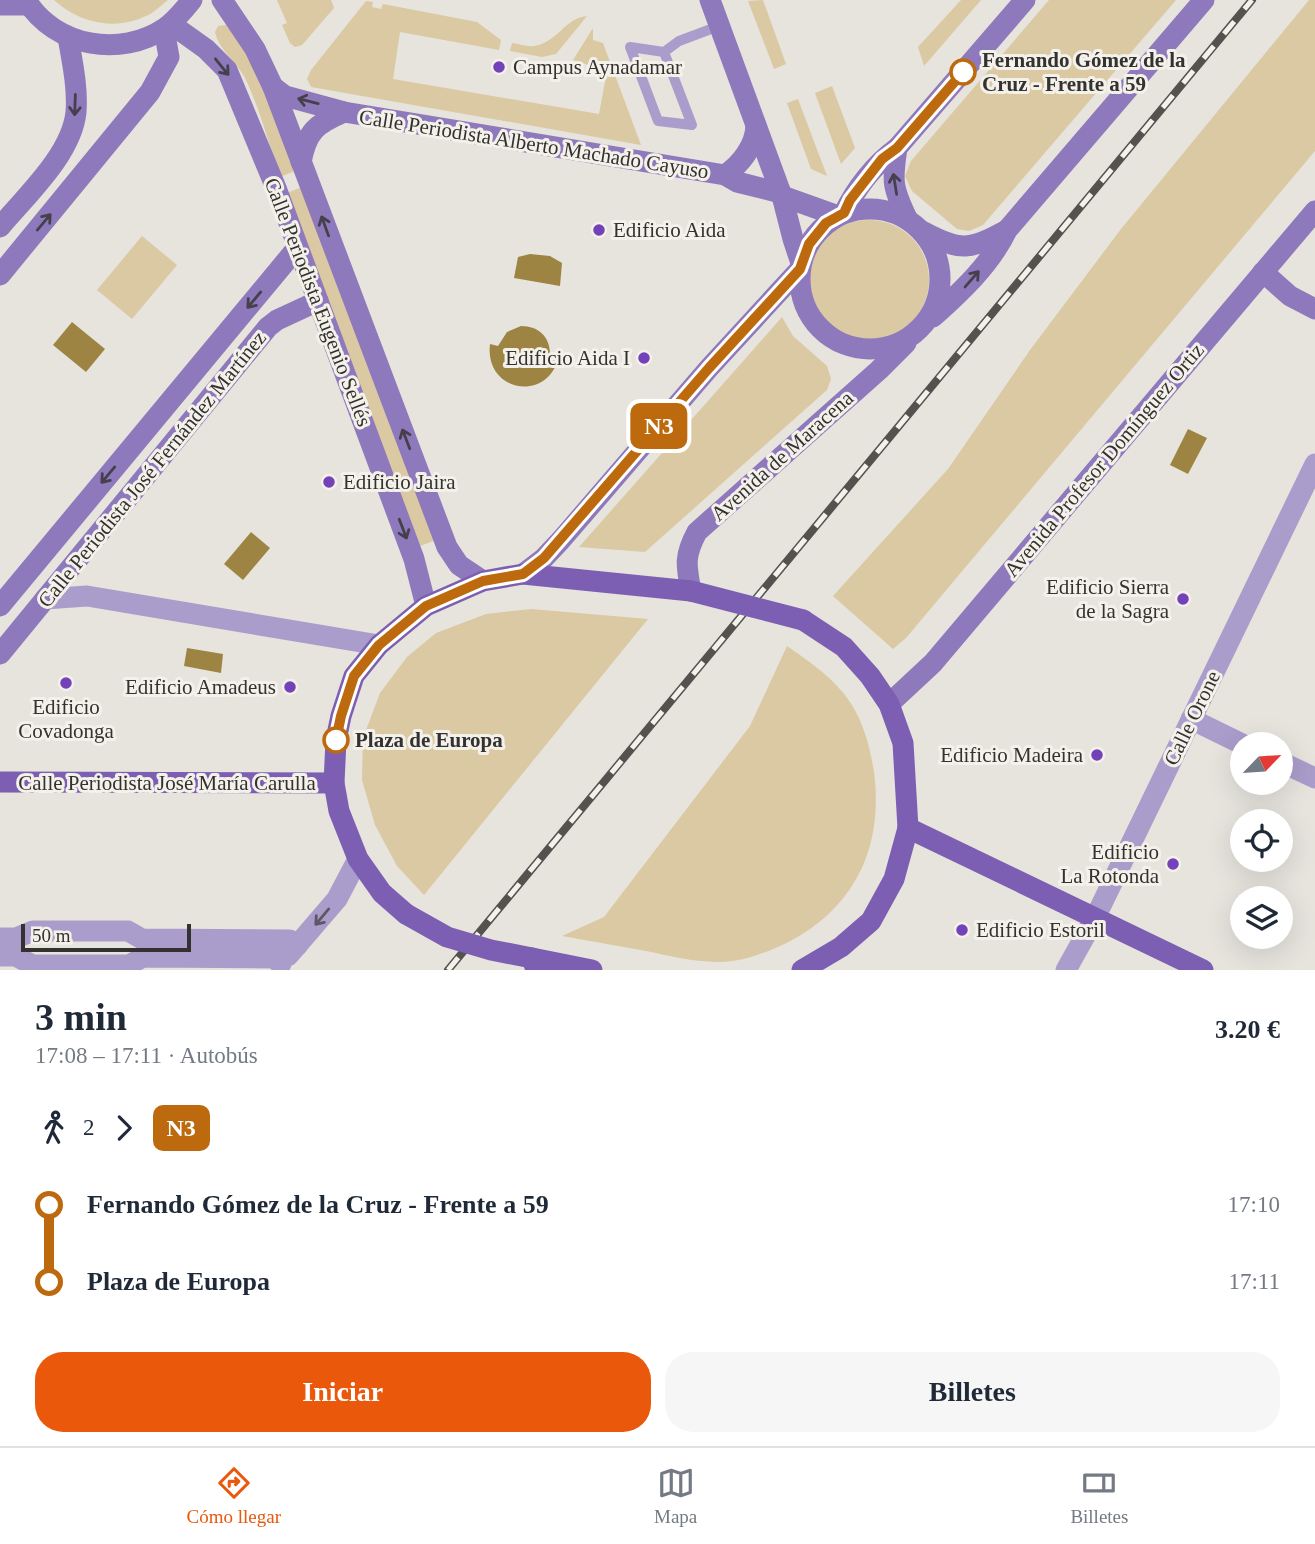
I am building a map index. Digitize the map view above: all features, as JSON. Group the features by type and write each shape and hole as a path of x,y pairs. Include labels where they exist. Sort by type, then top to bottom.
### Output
{"main road":[{"path":"0,5 27,2 53,28 68,37 91,44 114,45 142,40 167,26 192,0"},
{"name":"Calle Periodista Eugenio Sellés","path":"222,0 256,49 273,87 447,547 459,565 483,581"},
{"path":"709,0 782,194 801,266"},
{"path":"841,215 882,159 897,148 1025,0"},
{"path":"1007,230 969,247 947,244 914,224 872,208 841,215 826,223 809,244 801,266 800,292 809,315 826,335 845,346 865,350 888,348 912,337 954,298 999,248 1007,230 1204,0"},
{"path":"0,275 150,92 169,57 167,26"},
{"name":"Calle Periodista Eugenio Sellés","path":"167,26 206,49 227,70 275,188 414,559 426,606"},
{"path":"0,228 60,154 71,132 76,113 75,81 68,37"},
{"name":"Calle Periodista Alberto Machado Cayuso","path":"273,87 285,96 344,112 725,175 737,182 782,194 841,215"},
{"name":"Calle Periodista Alberto Machado Cayuso","path":"301,162 305,142 316,126 344,112"},
{"name":"Calle Periodista Alberto Machado Cayuso","path":"725,175 738,165 749,149 756,126"},
{"path":"897,148 892,178 898,200 933,247 941,278 938,301 928,321"},
{"name":"Avenida Profesor Domínguez Ortiz","path":"889,704 933,663 1315,211"},
{"name":"Calle Periodista José Fernández Martínez","path":"0,606 297,248"},
{"path":"523,574 561,540 801,266"},
{"path":"1263,272 1290,296 1315,309"},
{"name":"Calle Periodista José Fernández Martínez","path":"0,654 268,327 276,320 318,301"},
{"name":"Avenida de Maracena","path":"691,591 686,563 687,550 697,532 879,370 912,337"},
{"path":"592,970 534,964 447,937 406,914 382,893 358,859 339,811 334,783 336,740 354,676 379,645 426,606 483,581 523,574 691,591 803,620 844,647 870,676 889,704 903,743 908,828 894,879 871,921 841,947 802,970"},
{"name":"Calle Periodista José María Carulla","path":"0,782 334,783"},
{"path":"908,828 1203,970"}],"street":[{"name":"Calle Orone","path":"1066,970 1095,918 1315,464"},
{"path":"71,568 87,596"},
{"path":"45,599 87,596 379,645"},
{"path":"1191,719 1230,738"},
{"path":"1293,768 1315,778"},
{"path":"0,956 16,956 32,965 130,965 143,957 274,958 278,967 337,899 358,859"},
{"path":"0,938 16,938 33,931 128,931 142,939 290,940 297,946"}],"lane":[{"path":"664,51 692,125 659,121 630,47 664,51 679,41 719,26"}],"shaded area":[{"path":"54,0 168,0 155,11 134,21 109,24 74,14"},
{"path":"277,0 331,0 334,8 302,45 295,47 290,43 282,25 287,23"},
{"path":"763,0 786,64 774,69 748,1"},
{"path":"961,0 981,0 924,66 918,47"},
{"path":"1049,0 1176,0 983,225 969,231 957,229 912,191 905,176 911,161"},
{"path":"1309,0 1315,0 1315,151 906,638 893,649 833,596 948,469 1030,350 1121,229"},
{"path":"366,1 373,2 372,7 381,9 383,4 477,22 501,40 499,50 400,32 393,79 599,114 607,71 573,60 593,28 593,40 603,43 641,145 311,87 307,79 311,70"},
{"path":"587,16 556,54 542,57 510,51 512,43 531,46 542,44 573,21"},
{"path":"226,25 237,35 257,70 295,171 280,177 260,114 245,78 217,38 215,32 218,26"},
{"path":"832,86 855,148 841,164 815,93"},
{"path":"798,99 827,176 811,169 787,103"},
{"path":"302,187 436,540 420,546 287,193"},
{"path":"869,220 892,224 912,237 925,257 929,280 925,303 912,323 892,336 869,340 846,336 826,323 813,303 809,280 813,257 826,237 846,224"},
{"path":"142,236 177,265 132,319 97,290"},
{"path":"530,254 550,256 562,263 560,286 514,278 518,257"},
{"path":"782,317 793,336 827,366 831,379 827,390 645,552 579,547"},
{"path":"72,322 105,349 86,372 53,345"},
{"path":"521,326 538,330 548,342 550,354 559,356 553,371 543,381 531,386 506,382 497,373 491,360 490,344 498,346 507,332"},
{"path":"1188,429 1207,438 1188,474 1170,465"},
{"path":"251,532 270,548 243,580 224,564"},
{"path":"531,609 648,619 424,895 397,866 375,825 362,780 363,738 380,693 407,657 436,633 486,614"},
{"path":"787,646 821,671 844,693 859,718 868,745 874,772 876,805 872,836 864,864 850,889 832,911 809,930 782,945 738,960 698,961 562,936 604,917 750,726"},
{"path":"187,648 223,654 221,673 184,666"}],"railway":[{"path":"448,970 1252,0"}],"bus line":[{"name":"N3","path":"336,740 354,676 379,645 426,606 483,581 523,574 544,558 709,368 800,269 809,244 826,223 844,213 850,200 882,159 897,148 963,72"}],"place":[{"name":"Campus Aynadamar","path":"499,67"},
{"name":"Fernando Gómez de la Cruz - Frente a 59","path":"963,72"},
{"name":"Edificio Aida","path":"599,230"},
{"name":"Edificio Aida I","path":"644,358"},
{"name":"Edificio Jaira","path":"329,482"},
{"name":"Edificio Sierra de la Sagra","path":"1183,599"},
{"name":"Edificio Covadonga","path":"66,683"},
{"name":"Edificio Amadeus","path":"290,687"},
{"name":"Plaza de Europa","path":"336,740"},
{"name":"Edificio Madeira","path":"1097,755"},
{"name":"Edificio La Rotonda","path":"1173,864"},
{"name":"Edificio Estoril","path":"962,930"}]}
